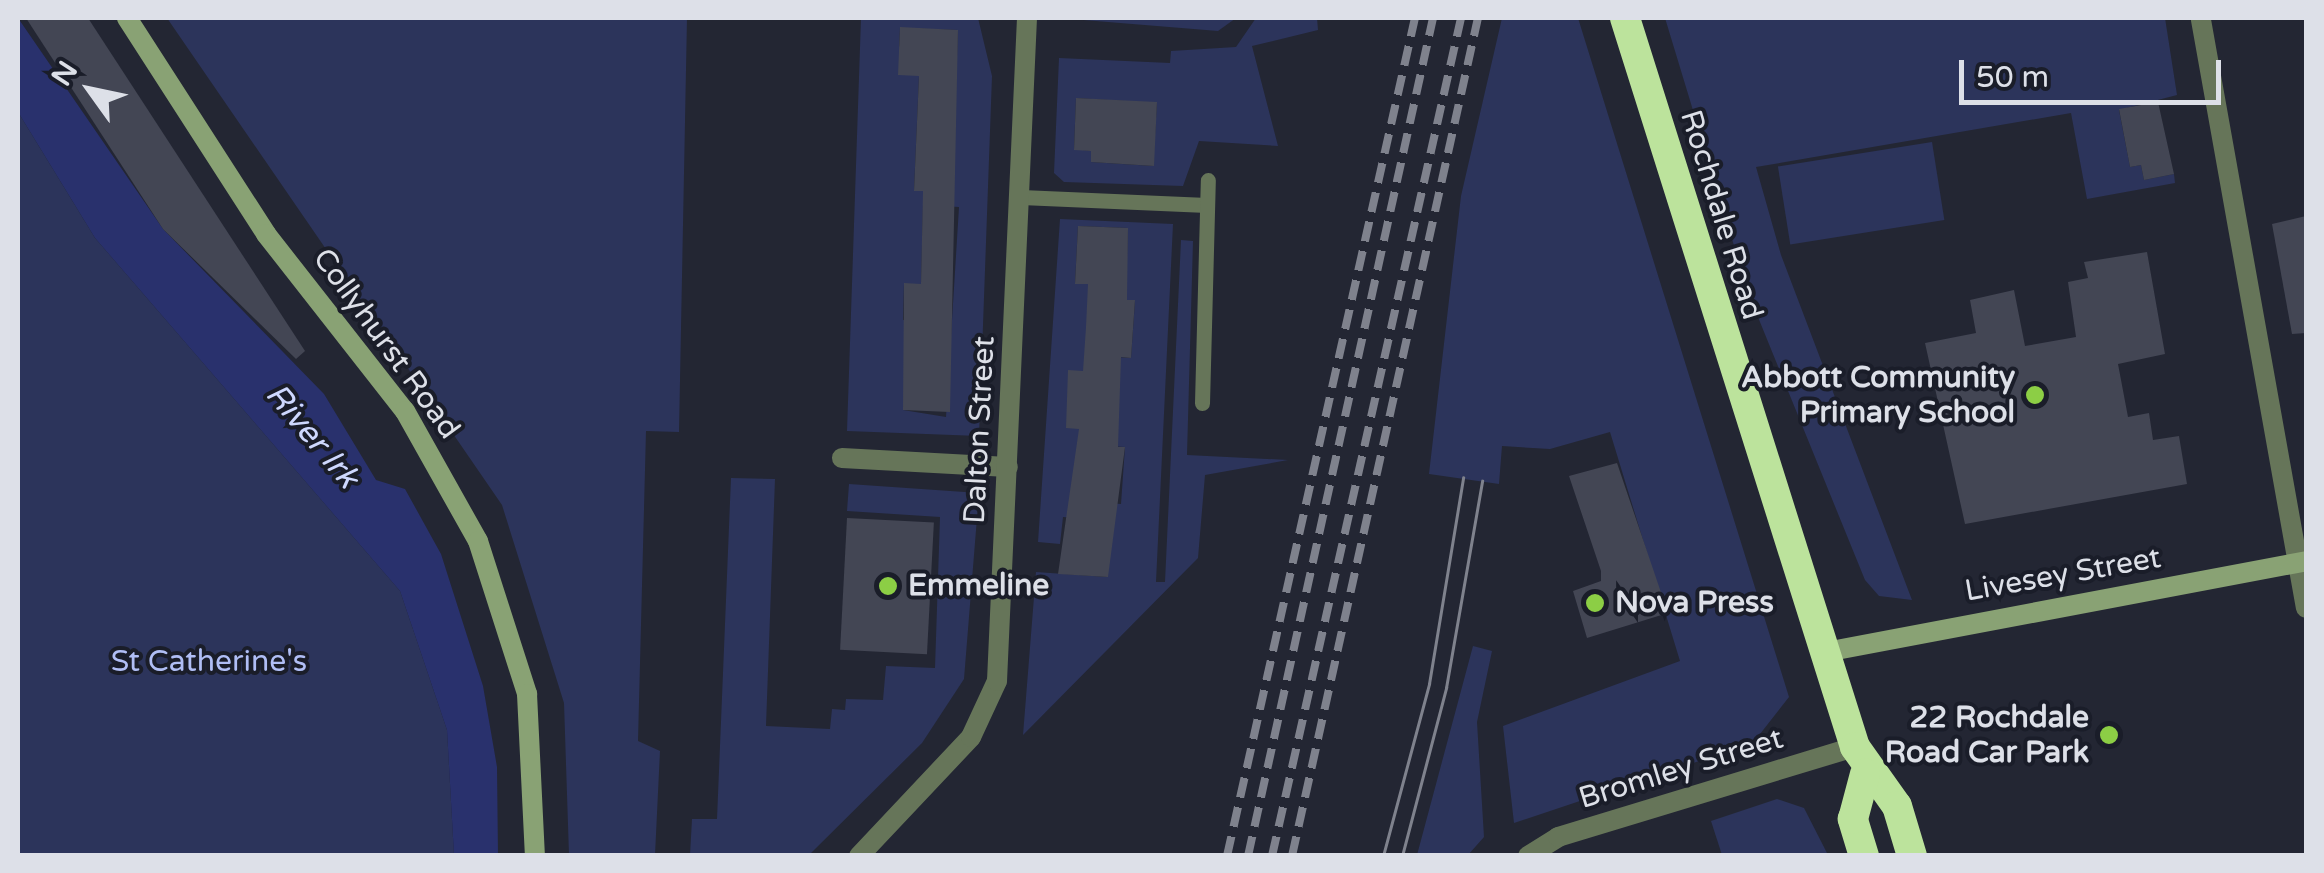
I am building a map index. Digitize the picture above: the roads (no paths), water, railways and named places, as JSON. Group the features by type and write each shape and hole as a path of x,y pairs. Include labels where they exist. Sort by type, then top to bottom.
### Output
{"highway":[{"name":"Rochdale Road","path":"1625,18 1703,284 1831,650 1860,760 1853,819 1864,856"},
{"name":"Rochdale Road","path":"1860,760 1897,806 1912,856"}],"street":[{"name":"Dalton Street","path":"859,856 948,764 991,699 1008,466 1027,18"},
{"path":"2201,20 2303,562 2306,608"},
{"name":"Collyhurst Road","path":"136,21 266,234 405,410 478,541 527,694 535,856"},
{"path":"842,458 1008,466"},
{"name":"Livesey Street","path":"1831,650 2303,562"},
{"name":"Bromley Street","path":"1528,856 1558,837 1860,760"}],"lane":[{"path":"1202,403 1208,180"},
{"path":"1022,197 1207,205"}],"water":[{"name":"River Irk","path":"18,18 163,229 324,394 376,480 405,489 441,554 483,686 497,767 498,855 454,855 447,730 400,591 95,238 18,112"}],"tram line":[{"path":"1383,856 1429,684 1463,478"},
{"path":"1402,856 1446,688 1482,481"}],"railway":[{"path":"1227,856 1415,18"},
{"path":"1248,856 1433,18"},
{"path":"1272,856 1461,18"},
{"path":"1292,856 1478,18"}],"place":[{"name":"Abbott Community Primary School","path":"2035,395"},
{"name":"Emmeline","path":"888,586"},
{"name":"Nova Press","path":"1595,603"},
{"name":"22 Rochdale Road Car Park","path":"2109,735"}],"park label":[{"name":"St Catherine's","path":"209,662"}]}
